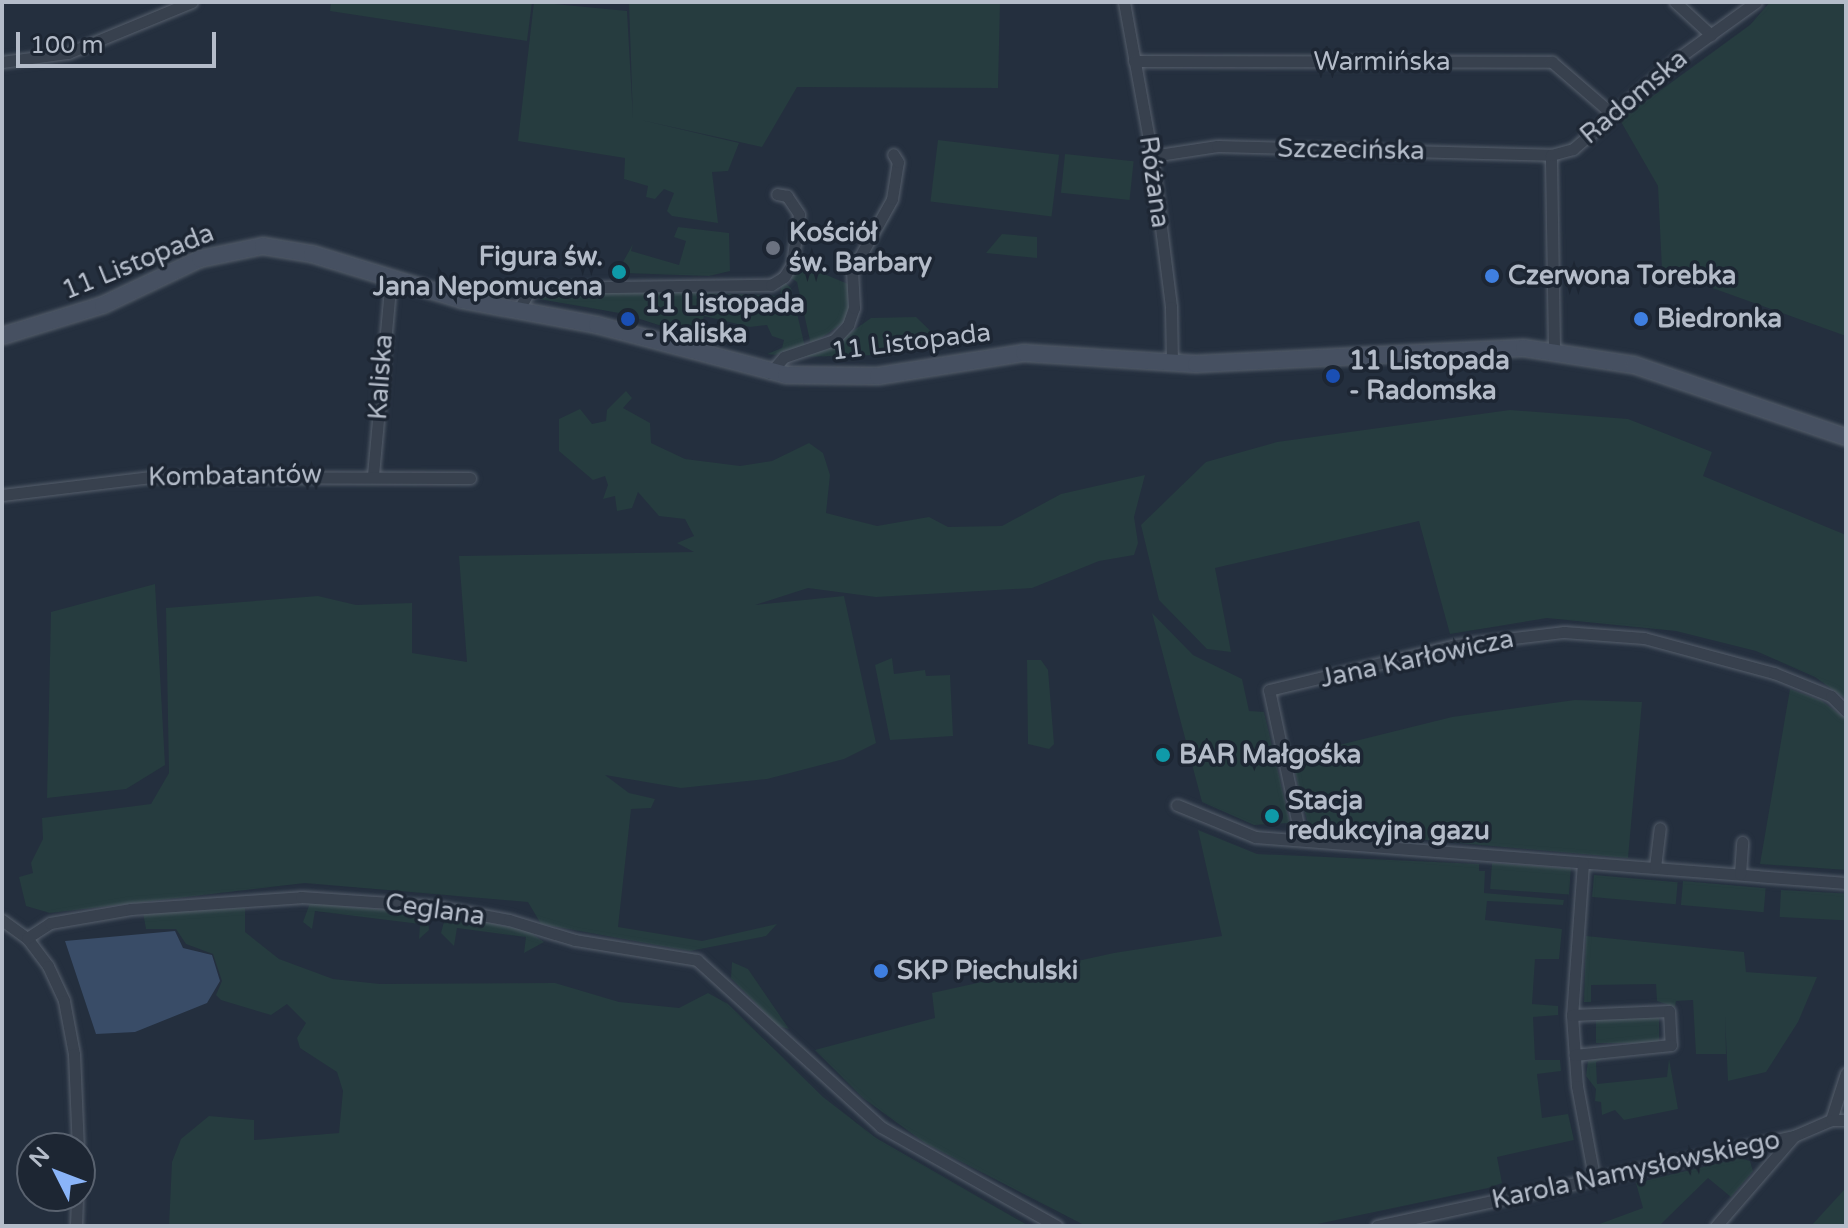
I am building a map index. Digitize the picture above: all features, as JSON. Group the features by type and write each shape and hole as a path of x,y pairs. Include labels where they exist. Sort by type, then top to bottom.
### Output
{"main road":[{"name":"11 Listopada","path":"2,336 84,312 186,265 232,250 292,249 391,279 518,311 643,336 770,373 878,376 1024,353 1172,363 1554,350 1634,365 1846,437"}],"street":[{"path":"2,62 68,53 192,2"},
{"name":"Różana","path":"1124,2 1152,156 1171,307 1172,363"},
{"path":"1675,2 1711,35"},
{"name":"Radomska","path":"1554,350 1551,155 1573,149 1611,113 1756,2"},
{"name":"Warmińska","path":"1134,61 1552,62 1611,113"},
{"name":"Szczecińska","path":"1152,156 1217,146 1551,155"},
{"path":"770,373 784,357 834,340 848,325 854,308 852,271 892,199 898,162 893,154"},
{"path":"518,311 528,293 542,288 771,285 784,277 792,264 799,214 787,196 777,194"},
{"name":"Kaliska","path":"373,475 391,279"},
{"name":"Kombatantów","path":"2,495 151,477 373,475 470,478"},
{"name":"Jana Karłowicza","path":"1301,839 1269,690 1456,645 1564,632 1644,638 1774,673 1831,696 1846,711"},
{"path":"1177,805 1255,837 1846,883"},
{"path":"1655,867 1660,828"},
{"path":"1740,874 1742,842"},
{"path":"1583,863 1572,1015 1575,1055 1594,1177"},
{"name":"Ceglana","path":"27,938 50,923 131,909 289,897 434,906 575,940 697,960 804,1061 910,1147 1057,1226"},
{"path":"2,920 27,938 48,966 72,1032 77,1132"},
{"path":"1572,1015 1669,1011 1671,1034 1671,1045 1575,1055"},
{"path":"1831,1120 1846,1073"},
{"name":"Karola Namysłowskiego","path":"1377,1226 1794,1136 1831,1120 1846,1120"},
{"path":"1716,1226 1794,1136"},
{"path":"1760,1143 1768,1167"}],"green space":[{"path":"331,2 532,2 527,41 330,11"},
{"path":"534,2 627,11 633,119 629,2 1000,2 998,88 797,87 762,147 641,120 739,143 728,171 712,172 718,223 672,216 667,211 674,193 664,189 655,199 646,197 648,186 624,179 625,158 518,141"},
{"path":"1770,2 1846,2 1846,336 1662,270 1658,186 1620,120 1750,25"},
{"path":"938,140 1059,155 1052,216 930,202"},
{"path":"1065,154 1134,161 1130,200 1061,193"},
{"path":"678,227 729,233 730,271 709,276 622,273 619,269 633,244 631,251 679,265 686,241 674,237"},
{"path":"1002,234 1037,237 1037,258 986,253"},
{"path":"812,269 848,284 850,302 847,320 811,345 797,282 788,276"},
{"path":"782,280 791,288 805,347 775,355 767,354 782,348 784,340 772,336 767,325 750,327 704,316 698,338 625,314 533,298 542,293 657,291 780,296"},
{"path":"916,317 941,341 938,345 879,355 796,357 826,350 871,318"},
{"path":"626,391 632,398 623,408 650,423 651,443 685,459 740,466 772,461 809,443 823,453 830,475 826,513 877,526 929,517 948,527 1002,526 1061,494 1145,475 1134,517 1138,543 1134,555 1099,561 1032,588 876,597 808,588 755,605 844,596 876,743 844,759 767,779 681,788 605,775 629,793 655,799 651,808 631,809 618,927 702,941 777,924 766,936 690,951 541,924 528,902 305,883 50,913 26,906 19,877 33,873 31,863 43,839 42,818 151,804 169,773 166,608 318,596 356,605 412,603 412,653 467,662 459,556 694,552 677,543 694,536 685,519 659,516 638,492 632,508 617,511 615,496 603,499 608,485 605,476 593,480 559,451 559,419 580,409 592,424 606,421 607,410"},
{"path":"1510,410 1628,419 1712,452 1703,476 1846,535 1846,699 1815,677 1756,651 1676,631 1547,618 1450,634 1419,521 1215,568 1231,652 1207,649 1159,600 1141,525 1206,462 1277,442"},
{"path":"155,584 165,765 126,789 47,798 51,612"},
{"path":"1152,613 1193,655 1242,679 1249,711 1264,712 1290,823 1254,825 1202,802"},
{"path":"892,658 894,674 925,670 926,676 950,675 953,736 890,740 875,665"},
{"path":"1027,660 1041,660 1048,670 1054,744 1049,749 1028,744"},
{"path":"1790,689 1822,701 1846,719 1846,870 1760,864"},
{"path":"1575,700 1642,702 1628,858 1314,830 1307,820 1291,757 1452,717"},
{"path":"1198,830 1257,854 1479,864 1479,871 1485,871 1484,893 1564,900 1563,905 1487,901 1485,920 1562,929 1559,959 1535,959 1532,1004 1558,1006 1558,1015 1533,1017 1535,1060 1560,1060 1561,1071 1537,1074 1542,1118 1568,1114 1574,1140 1497,1157 1502,1183 1488,1188 1308,1226 1086,1226 925,1143 863,1098 815,1050 935,1018 932,993 1114,953 1222,936"},
{"path":"1492,863 1571,869 1569,894 1490,889"},
{"path":"1594,875 1678,882 1676,904 1592,897"},
{"path":"1683,881 1766,888 1764,912 1681,905"},
{"path":"1781,890 1846,893 1844,920 1780,917"},
{"path":"310,903 420,913 428,917 429,930 419,939 420,924 315,911 312,929 303,922"},
{"path":"245,908 245,932 279,959 333,979 380,984 555,983 619,1002 679,1008 708,993 728,1004 823,1097 876,1138 1029,1226 169,1226 172,1162 181,1139 209,1116 254,1120 254,1140 339,1133 343,1091 337,1072 300,1048 297,1038 306,1023 287,1004 271,1015 221,1000 216,995 222,981 213,954 186,944 176,929 146,929 143,912"},
{"path":"446,914 528,931 544,942 524,953 526,937 457,928 454,946 441,933"},
{"path":"1586,936 1744,952 1746,972 1817,977 1798,1022 1766,1072 1728,1081 1725,1016 1726,1054 1696,1054 1693,1000 1676,1001 1675,1007 1657,1001 1656,984 1591,985 1591,1002 1584,1002"},
{"path":"732,962 748,969 789,1029 778,1026 731,978"},
{"path":"1596,1016 1659,1016 1659,1043 1596,1043"},
{"path":"1604,1058 1596,1062 1597,1084 1667,1077 1669,1059 1678,1109 1624,1120 1615,1110 1602,1115 1601,1102 1595,1101 1596,1089 1586,1076 1588,1061"},
{"path":"1740,1158 1750,1161 1753,1171 1731,1197 1708,1178 1659,1226 1594,1226 1643,1208 1636,1183"},
{"path":"1844,1190 1846,1226 1811,1226"}],"water":[{"path":"175,931 183,948 212,955 220,981 207,1003 135,1032 96,1034 65,941"}],"place":[{"name":"Kościół św. Barbary","path":"773,248"},
{"name":"Figura św. Jana Nepomucena","path":"619,272"},
{"name":"Czerwona Torebka","path":"1492,276"},
{"name":"11 Listopada - Kaliska","path":"628,319"},
{"name":"Biedronka","path":"1641,319"},
{"name":"11 Listopada - Radomska","path":"1333,376"},
{"name":"BAR Małgośka","path":"1163,755"},
{"name":"Stacja redukcyjna gazu","path":"1272,816"},
{"name":"SKP Piechulski","path":"881,971"}]}
